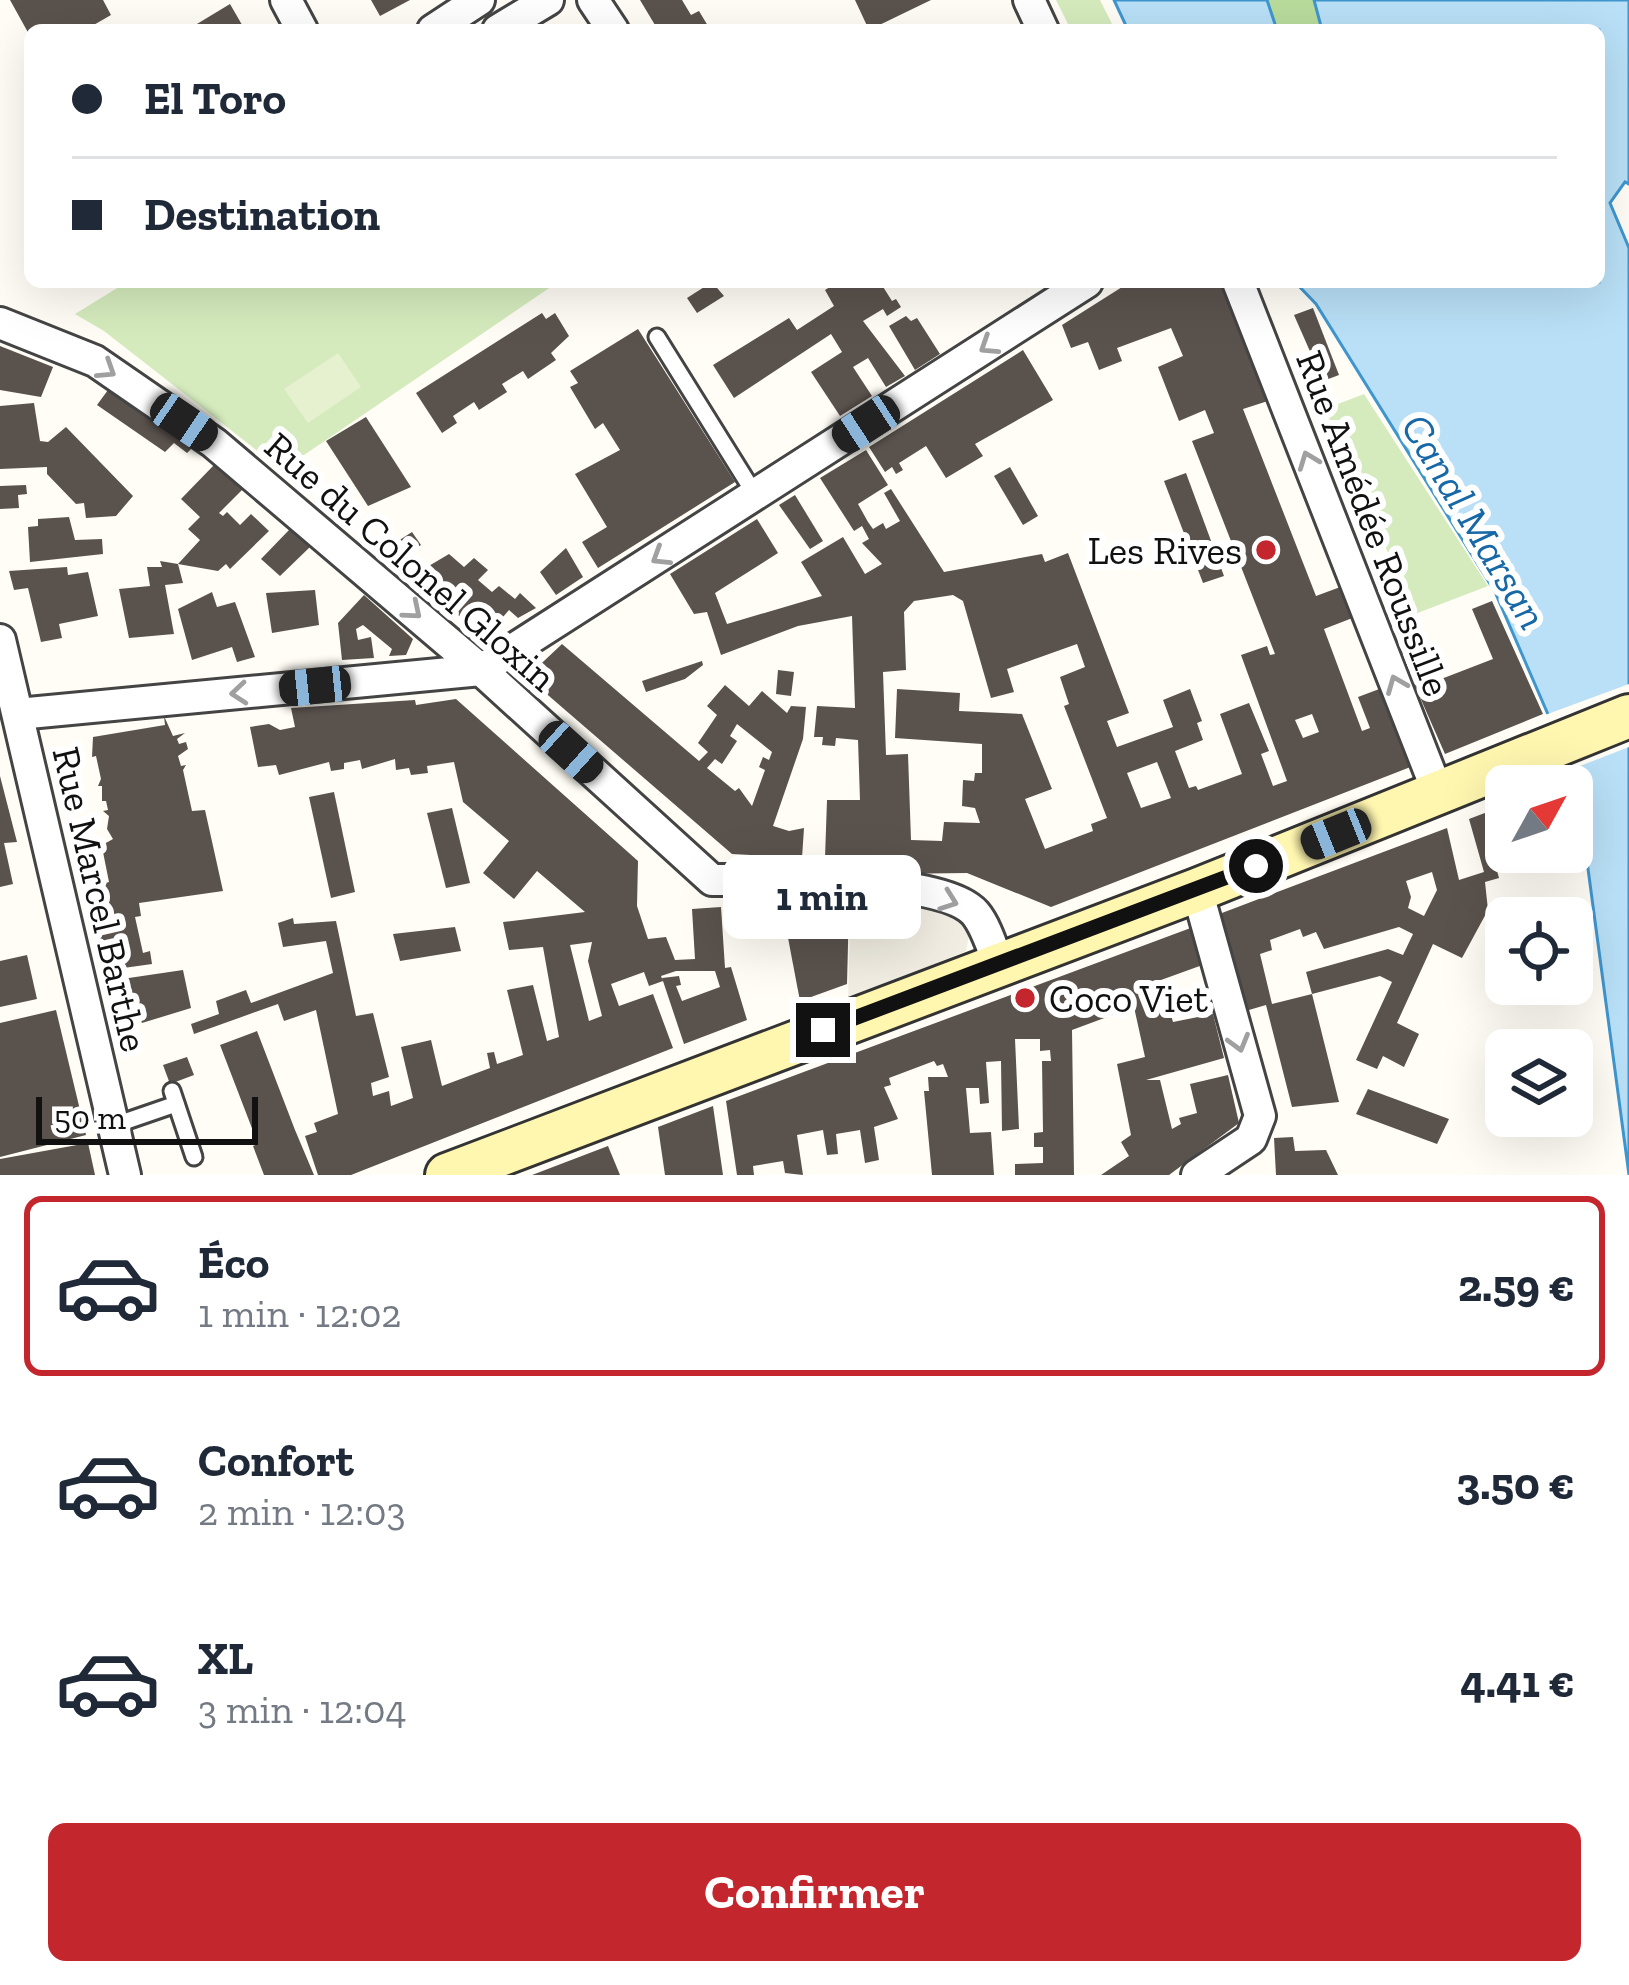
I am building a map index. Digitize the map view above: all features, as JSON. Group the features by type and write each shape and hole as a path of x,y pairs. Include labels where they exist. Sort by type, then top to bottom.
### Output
{"main road":[{"path":"447,1175 1197,890 1629,716"}],"street":[{"path":"443,24 479,0"},
{"path":"508,24 548,0"},
{"path":"18,714 481,670 1078,288"},
{"name":"Rue Amédée Roussille","path":"1240,288 1438,793"},
{"name":"Rue du Colonel Gloxin","path":"0,323 94,361 214,443 481,670 712,880 842,881 939,895 975,913 998,963"},
{"name":"Rue Marcel Barthe","path":"0,640 125,1175"},
{"path":"1197,890 1260,1116 1251,1139 1197,1175"}],"lane":[{"path":"657,337 756,496"},
{"path":"115,1125 174,1098 194,1157"}],"green space":[{"path":"1056,0 1100,0 1112,24 1068,24"},
{"path":"1267,0 1314,0 1320,24 1275,24"},
{"path":"117,288 549,288 282,470 104,331 75,314"},
{"path":"338,353 361,387 308,423 284,389"},
{"path":"1364,394 1488,586 1415,614 1325,409"}],"shaded area":[{"path":"851,890 944,903 971,924 966,951 848,1001"}],"water":[{"path":"1114,0 1267,0 1275,24 1125,24"},
{"name":"Canal Marsan","path":"1314,0 1629,0 1629,184 1625,182 1610,203 1629,248 1629,1175 1589,873 1593,873 1593,765 1570,765 1495,592 1316,304 1301,288 1605,288 1605,24 1320,24"}],"pier":[{"path":"1629,684 1629,747 1582,765 1565,765 1545,715"}],"building":[{"path":"10,0 103,0 111,15 95,24 24,25"},
{"path":"371,0 410,0 380,16"},
{"path":"640,0 682,0 691,15 699,11 707,24 654,24"},
{"path":"855,0 931,0 881,24 866,24"},
{"path":"230,4 242,24 197,24"},
{"path":"703,288 717,288 724,296 697,313 687,298"},
{"path":"884,288 892,301 896,299 901,307 887,316 883,309 863,321 905,376 886,387 868,358 853,367 872,396 840,416 811,372 842,352 831,334 734,398 713,365 789,318 797,330 834,306 825,290"},
{"path":"1121,288 1225,288 1271,400 1243,409 1316,596 1343,586 1355,617 1324,629 1362,731 1370,728 1358,697 1382,688 1413,766 1051,907 967,873 889,874 888,860 825,858 827,800 860,800 858,740 836,738 835,746 822,745 823,737 814,737 817,706 855,708 852,616 798,626 721,655 707,612 694,614 670,574 757,519 778,553 715,593 727,624 822,596 801,562 843,537 865,574 882,564 862,543 869,539 862,526 854,531 820,478 866,450 888,485 858,504 868,522 873,529 883,523 886,529 900,521 884,493 891,489 944,572 1042,554 1045,562 1068,553 1129,713 1107,721 1117,747 1173,727 1163,700 1190,689 1202,721 1197,723 1203,740 1175,751 1189,788 1198,790 1242,774 1220,714 1249,703 1269,751 1261,754 1273,786 1287,781 1241,655 1267,646 1270,655 1275,654 1192,441 1214,433 1205,410 1179,421 1158,367 1183,356 1171,328 1117,348 1122,361 1099,370 1088,342 1071,348 1062,325","holes":["953,595 963,601 991,698 1014,692 1007,669 1077,644 1085,667 1060,677 1069,704 1064,706 1107,818 1091,824 1093,831 1045,849 1025,799 1052,789 1022,714 959,711 960,693 897,689 895,738 982,744 982,773 975,773 974,781 963,780 962,806 975,808 980,823 944,822 942,841 911,840 908,754 886,755 883,672 906,670 904,612 914,601","1312,714 1319,732 1303,738 1295,720","1157,762 1171,798 1141,808 1127,773"]},
{"path":"1313,308 1339,375 1323,381 1294,315"},
{"path":"542,313 546,319 555,313 569,336 551,353 556,360 528,379 523,371 502,384 507,392 479,410 474,402 453,416 457,423 442,433 416,393"},
{"path":"906,316 911,321 917,318 940,354 915,370 889,326"},
{"path":"638,329 735,482 598,568 582,542 607,527 575,474 620,450 603,423 595,429 570,387 578,383 570,371"},
{"path":"0,346 53,367 41,397 0,390"},
{"path":"1023,350 1053,400 975,444 983,456 946,478 926,446 899,463 903,470 896,474 892,467 885,472 869,447"},
{"path":"108,390 157,416 193,447 187,453 174,443 165,452 97,405"},
{"path":"34,403 40,441 48,442 66,427 133,496 116,516 86,518 84,503 76,504 47,474 47,467 0,469 0,406"},
{"path":"366,417 411,487 368,506 326,441"},
{"path":"214,465 243,489 219,513 227,512 240,525 251,514 269,531 230,569 226,564 218,571 178,564 200,540 188,529 200,517 181,499"},
{"path":"1010,467 1038,516 1023,525 994,476"},
{"path":"1186,473 1224,576 1203,583 1164,481"},
{"path":"26,485 27,494 18,495 19,508 0,509 0,486"},
{"path":"795,495 823,541 810,549 779,505"},
{"path":"69,517 75,540 102,539 103,554 30,562 28,527 38,526 38,519"},
{"path":"290,529 310,547 280,576 261,559"},
{"path":"412,532 421,545 394,561 381,552"},
{"path":"566,548 583,577 556,595 540,572"},
{"path":"449,554 464,567 474,558 488,570 478,580 492,592 499,586 515,599 520,593 536,608 518,618 509,610 485,638 412,576"},
{"path":"160,561 178,564 183,583 165,585 174,634 129,638 119,589 150,586 147,567 162,567"},
{"path":"67,567 68,575 88,572 98,616 59,624 62,638 41,642 28,588 14,590 9,571"},
{"path":"315,590 319,625 272,633 266,593"},
{"path":"212,592 217,607 235,602 255,657 237,662 232,647 192,660 178,609"},
{"path":"364,595 413,639 406,655 389,656 392,649 363,625 356,629 358,640 371,637 374,658 342,660 338,623"},
{"path":"1492,601 1543,714 1445,754 1408,670 1428,662 1436,681 1493,659 1472,609"},
{"path":"562,644 699,761 708,752 698,743 717,715 707,706 725,685 749,706 762,691 787,713 791,706 806,707 803,739 773,826 789,831 804,828 802,858 732,854 527,677","holes":["737,724 772,752 759,767 765,770 752,806 739,788 735,791 707,768 715,759 722,764 737,741 730,736"]},
{"path":"702,661 685,679 646,692 642,681"},
{"path":"778,670 794,672 791,696 776,694"},
{"path":"456,699 638,861 637,906 648,939 666,937 675,960 695,959 692,909 721,907 725,968 731,967 747,1020 684,1044 663,981 649,986 644,972 611,984 619,1006 653,994 673,1048 351,1175 318,1175 305,1136 317,1132 314,1123 338,1114 316,1010 284,1021 278,1004 194,1034 191,1024 219,1014 216,1001 246,990 251,1003 333,973 326,941 283,947 278,923 293,918 294,924 336,921 356,1016 373,1013 389,1077 371,1083 373,1096 389,1091 391,1106 413,1098 401,1047 431,1040 442,1086 490,1068 487,1053 494,1052 497,1064 523,1055 507,990 533,985 547,1041 559,1037 543,947 509,950 503,922 585,912 537,871 514,899 483,873 509,841 463,802 454,762 427,766 428,773 411,775 409,768 396,770 395,759 362,769 360,760 344,763 344,769 331,771 329,762 279,775 276,765 258,767 250,727 295,727 291,708 415,700 416,705","holes":["592,942 588,961 602,1016 589,1021 570,945","715,971 720,987 682,1001 676,986 681,985 679,976 663,981 661,976"]},
{"path":"164,716 173,736 185,733 177,739 179,744 186,742 188,749 178,756 181,766 186,765 183,770 192,811 205,810 223,891 139,903 141,916 135,917 143,953 150,951 152,964 102,971 88,909 93,909 89,888 109,882 97,845 98,840 104,844 113,839 107,829 109,816 103,811 108,810 102,801 102,786 98,786 96,756 92,757 93,737 165,725"},
{"path":"0,776 17,842 4,843 13,884 0,887"},
{"path":"334,792 355,892 331,898 309,797"},
{"path":"452,808 470,883 446,888 427,813"},
{"path":"1485,813 1485,873 1498,873 1499,878 1485,882 1485,916 1462,958 1433,944 1397,1023 1419,1034 1404,1067 1383,1056 1377,1069 1356,1060 1392,982 1380,976 1312,994 1339,1102 1292,1107 1266,1005 1242,1012 1214,916 1447,828 1459,880 1484,872 1469,819","holes":["1432,872 1437,890 1424,916 1408,908 1411,897 1406,881","1399,927 1413,934 1403,955 1388,949 1306,972 1312,994 1272,1004 1260,954 1272,950 1270,940 1300,929 1303,937 1316,932 1324,949"]},
{"path":"781,901 849,905 847,984 800,1001"},
{"path":"1196,926 1208,963 1161,980 1173,1022 1213,1014 1224,1058 1146,1080 1160,1080 1172,1129 1181,1124 1179,1118 1197,1113 1190,1084 1228,1075 1239,1123 1169,1175 1101,1175 1129,1156 1121,1142 1131,1135 1117,1064 1145,1057 1134,1007 1072,1030 1074,1175 1015,1175 1015,1164 1043,1163 1043,1147 1034,1147 1034,1133 1043,1132 1042,1061 1051,1061 1050,1050 1040,1051 1040,1039 1015,1039 1019,1129 1002,1131 1001,1061 986,1062 989,1103 980,1104 979,1088 966,1088 970,1133 991,1132 994,1175 932,1175 924,1091 929,1091 928,1077 948,1077 943,1064 937,1066 934,1061 889,1078 891,1085 884,1087 898,1119 874,1127 879,1160 865,1163 860,1130 836,1134 838,1154 827,1155 823,1130 797,1135 803,1175 785,1173 783,1161 753,1166 754,1175 737,1175 726,1101"},
{"path":"455,927 461,951 400,961 393,934"},
{"path":"27,955 37,999 0,1007 0,961"},
{"path":"183,970 191,1008 142,1023 140,1017 132,1019 122,979"},
{"path":"56,1010 86,1135 0,1157 0,1023"},
{"path":"257,1031 314,1175 264,1175 253,1146 258,1144 220,1045"},
{"path":"187,1057 194,1075 170,1084 163,1065"},
{"path":"1368,1089 1449,1119 1437,1144 1356,1114"},
{"path":"713,1106 723,1175 665,1175 658,1127"},
{"path":"1293,1137 1295,1151 1326,1150 1338,1175 1276,1175 1274,1138"},
{"path":"88,1143 95,1175 0,1175 0,1159"},
{"path":"608,1146 620,1175 532,1175"}],"place":[{"name":"Les Rives","path":"1266,550"},
{"name":"Coco Viet","path":"1025,998"}],"route":[{"path":"823,1030 1256,866"}]}
